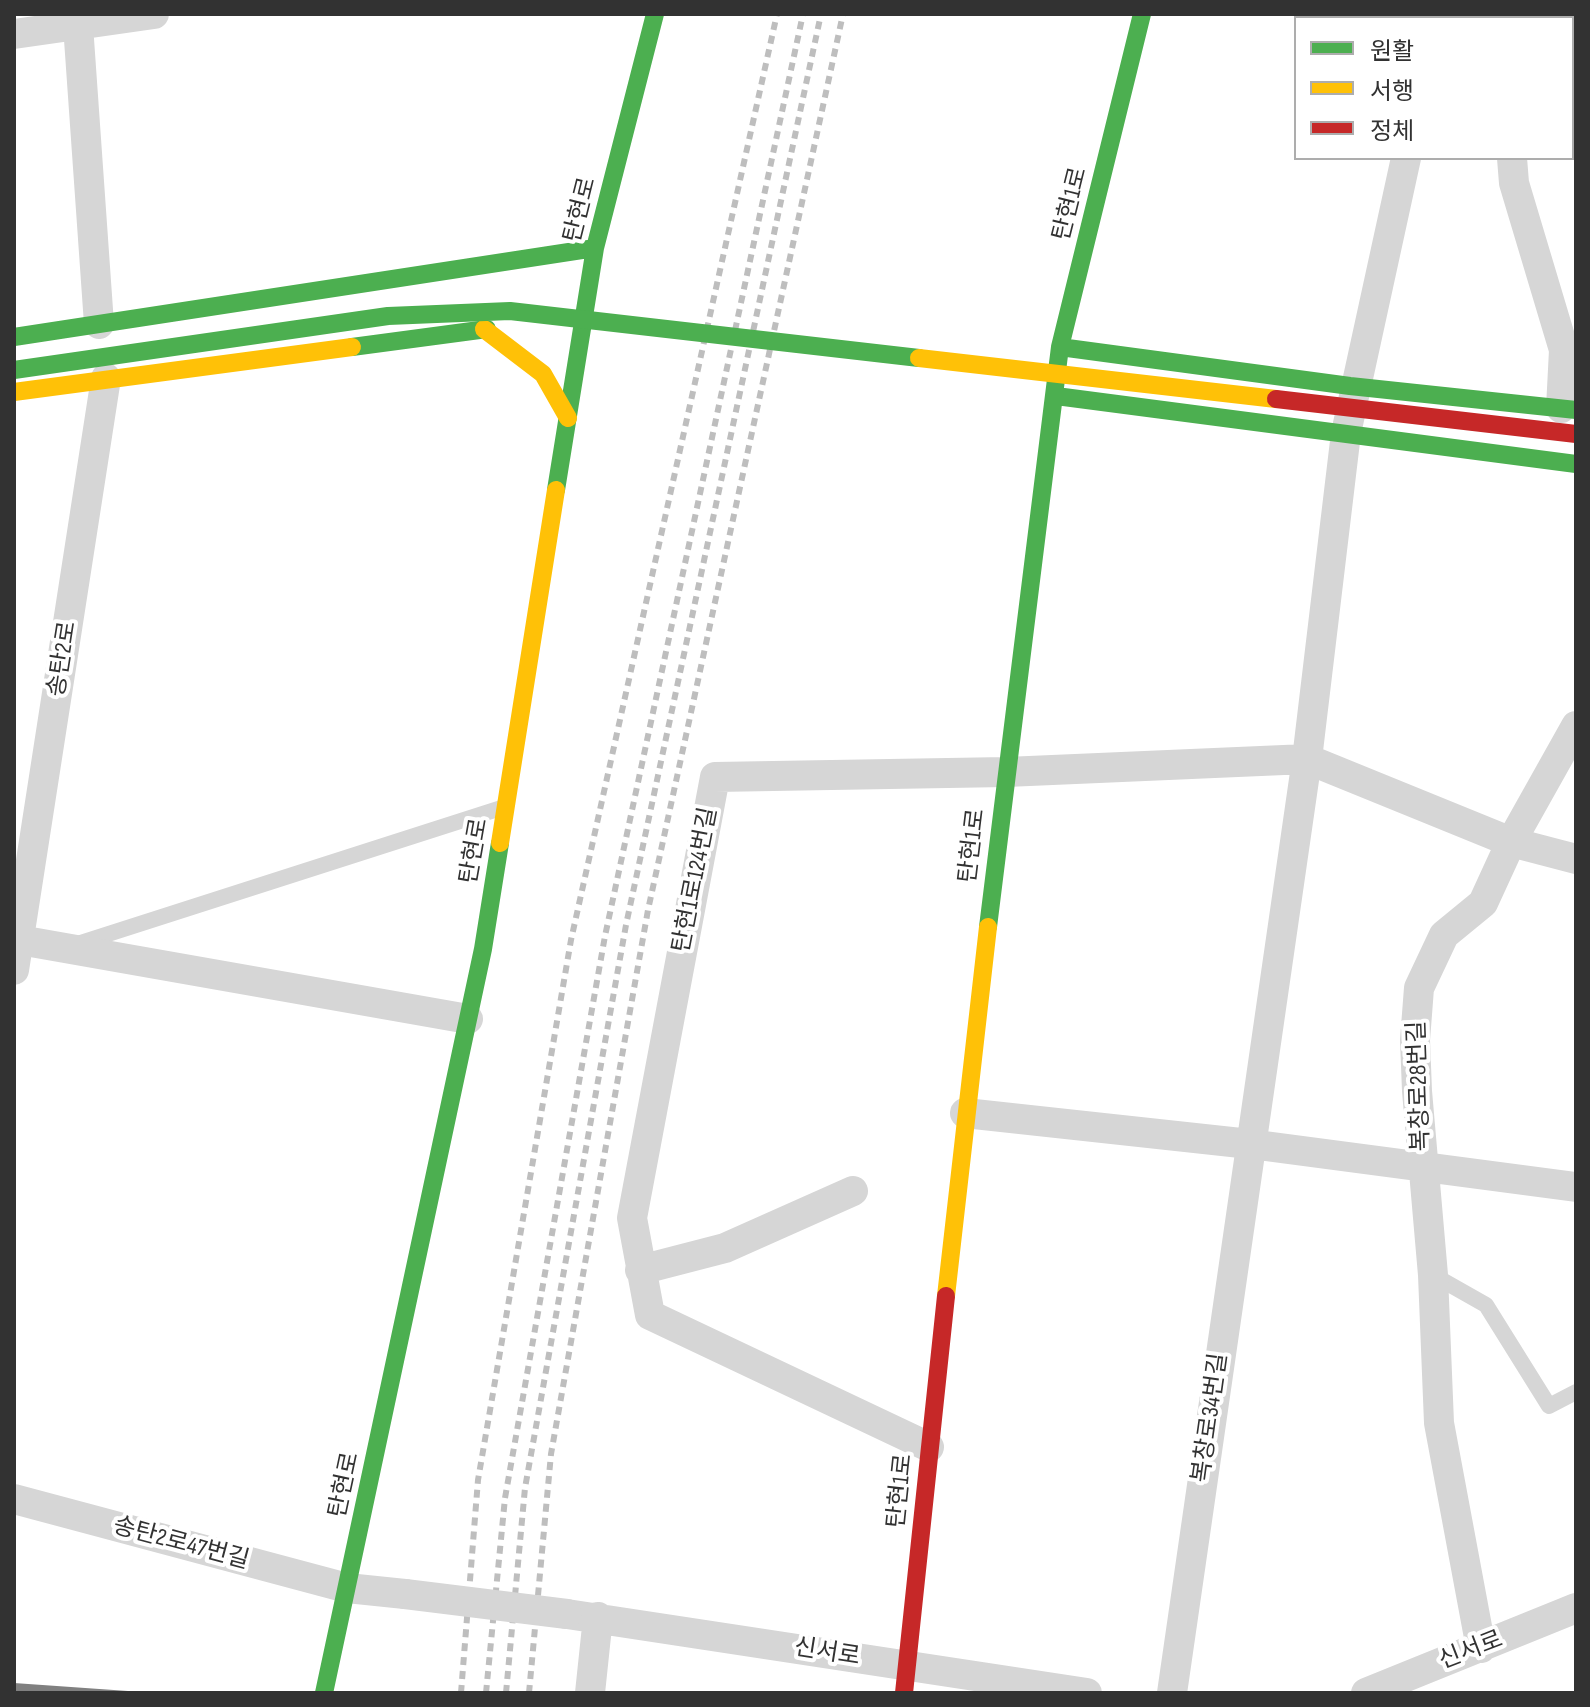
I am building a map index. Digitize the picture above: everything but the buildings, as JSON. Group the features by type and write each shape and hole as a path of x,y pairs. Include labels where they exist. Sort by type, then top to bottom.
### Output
{"street":[{"path":"14,34 154,14"},
{"name":"탄현로","path":"324,1693 468,1019 507,806 568,418 574,340 655,14"},
{"name":"탄현1로","path":"905,1679 965,1113 1060,347 1142,14"},
{"path":"78,25 99,324"},
{"path":"1307,759 1346,433 1406,160"},
{"path":"1060,347 1356,386 1568,409 1564,350 1514,183 1512,160"},
{"path":"14,337 595,248"},
{"path":"14,370 388,316 510,311 1576,434"},
{"path":"484,329 543,374 568,418"},
{"path":"14,392 484,329 526,334"},
{"name":"송탄2로","path":"14,970 106,378"},
{"path":"1056,396 1576,464"},
{"name":"복창로28번길","path":"1424,1168 1415,1040 1419,988 1444,935 1483,903 1511,842 1576,726"},
{"path":"1006,772 1307,759 1511,842 1576,859"},
{"name":"복창로34번길","path":"1172,1693 1307,759"},
{"name":"탄현1로124번길","path":"929,1447 650,1315 632,1218 715,777 1006,772"},
{"path":"17,940 70,946 468,1019"},
{"path":"965,1113 1250,1144 1576,1187"},
{"path":"1424,1168 1433,1275 1439,1423 1481,1648"},
{"path":"640,1270 725,1248 853,1191"},
{"name":"송탄2로47번길","path":"14,1499 347,1588"},
{"name":"신서로","path":"347,1588 598,1617 905,1679 1087,1693"},
{"name":"신서로","path":"1366,1693 1576,1608"},
{"path":"590,1693 598,1617"}],"lane":[{"path":"70,946 507,806"},
{"path":"1433,1275 1486,1305 1549,1406 1576,1392"}],"railway":[{"path":"461,1693 478,1480 571,940 777,14"},
{"path":"486,1693 505,1498 605,936 803,14"},
{"path":"506,1693 525,1488 626,925 821,14"},
{"path":"529,1693 551,1454 648,910 843,14"}],"traffic: fast":[{"path":"556,490 595,248 655,14"},
{"path":"988,927 1060,347 1142,14"},
{"path":"14,337 595,248"},
{"path":"14,370 388,316 510,311 919,358"},
{"path":"352,347 487,329"},
{"path":"1060,347 1350,386 1576,410"},
{"path":"1056,396 1576,464"},
{"path":"324,1693 483,949 500,843"}],"traffic: slow":[{"path":"484,329 543,374 568,418"},
{"path":"14,392 352,347"},
{"path":"919,358 1276,399"},
{"path":"500,843 556,490"},
{"path":"946,1296 988,927"}],"traffic: jam":[{"path":"1276,399 1576,434"},
{"path":"904,1693 946,1296"}]}
